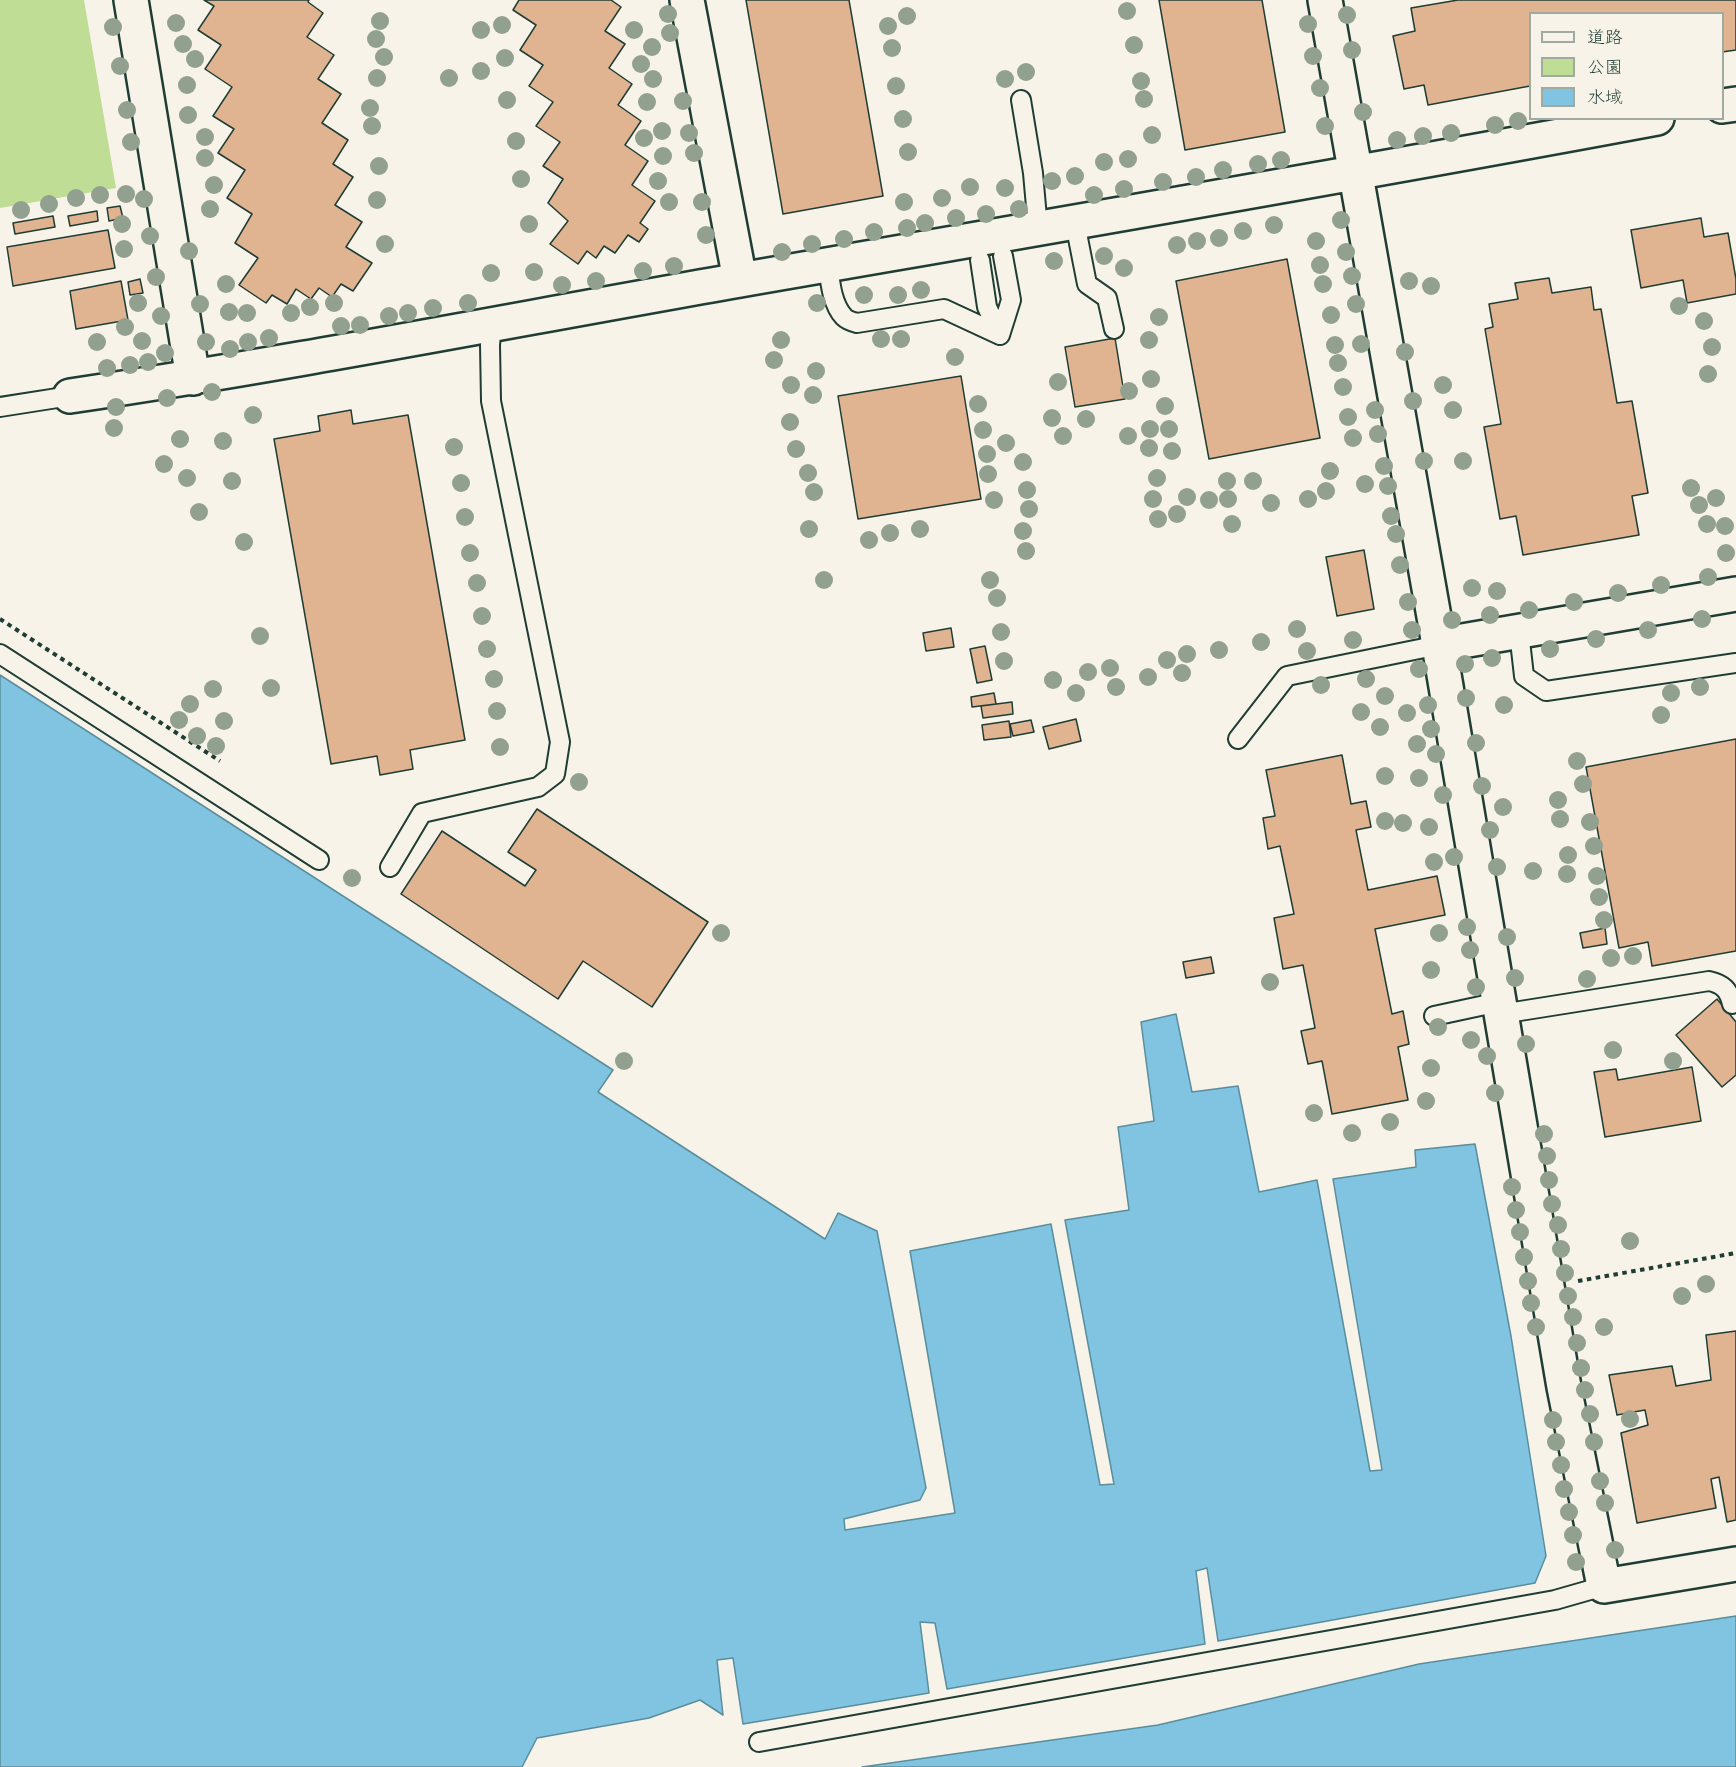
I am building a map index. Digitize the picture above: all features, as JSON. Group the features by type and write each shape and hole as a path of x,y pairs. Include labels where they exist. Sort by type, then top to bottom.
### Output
{"street":[{"path":"131,0 193,378"},
{"path":"687,0 740,280"},
{"path":"1325,0 1439,645 1564,1387 1604,1586 1736,1564"},
{"path":"70,396 193,378 740,280 1357,174 1646,120"},
{"path":"1439,645 1736,594"}],"lane":[{"path":"1021,100 1033,173 1038,229"},
{"path":"1075,223 1087,284 1107,298 1114,329"},
{"path":"1000,335 1011,300 1003,256"},
{"path":"980,260 987,307 1000,335"},
{"path":"828,265 830,286 844,318 857,323 944,309 1000,335"},
{"path":"390,867 422,813 538,787 555,774 560,742 491,400 492,324"},
{"path":"0,407 70,396"},
{"path":"1519,632 1524,676 1546,692 1736,663"},
{"path":"1238,739 1287,676 1439,645"},
{"path":"0,654 319,860"},
{"path":"1434,1016 1709,981 1719,983 1731,993"},
{"path":"759,1742 1555,1600 1604,1586"}],"path":[{"path":"0,619 220,761"},
{"path":"1578,1281 1736,1253"}],"green space":[{"path":"0,0 84,0 116,188 0,208"}],"water":[{"path":"0,675 613,1070 598,1092 825,1239 838,1213 877,1231 926,1488 920,1500 844,1519 845,1530 955,1513 910,1251 1051,1224 1100,1485 1114,1484 1065,1220 1129,1210 1118,1127 1154,1121 1141,1022 1176,1014 1192,1092 1238,1086 1259,1192 1317,1180 1370,1471 1382,1470 1333,1179 1416,1167 1415,1150 1475,1144 1511,1336 1546,1556 1535,1583 1218,1641 1207,1568 1196,1571 1205,1644 947,1689 935,1623 920,1622 929,1693 743,1724 733,1658 717,1660 723,1715 700,1700 649,1718 537,1738 522,1767 0,1767"},
{"path":"1736,1616 1736,1767 862,1767 1158,1725 1419,1664"}],"building":[{"path":"204,0 309,0 308,2 323,13 307,37 334,55 318,79 341,94 322,123 348,140 333,164 353,177 335,205 362,222 346,247 372,263 353,291 341,284 332,297 319,288 311,299 296,289 287,304 272,295 266,303 239,285 258,258 235,243 252,214 227,198 245,170 218,153 234,129 213,116 232,87 205,69 221,45 198,30 214,6"},
{"path":"519,0 611,0 621,7 605,31 625,44 609,68 632,84 618,105 641,121 625,145 648,161 632,185 655,201 640,223 648,229 639,242 628,235 615,253 604,246 596,258 587,251 578,264 550,244 568,221 548,203 563,179 543,166 560,142 536,126 553,102 529,86 543,65 520,50 536,25 513,10"},
{"path":"746,0 849,0 883,196 783,214"},
{"path":"1159,0 1262,0 1285,132 1185,150"},
{"path":"1458,0 1736,0 1736,50 1724,52 1724,12 1529,12 1529,86 1428,105 1424,85 1404,89 1393,36 1415,31 1411,8"},
{"path":"120,206 123,218 109,221 107,208"},
{"path":"97,211 98,221 70,226 68,216"},
{"path":"53,216 55,227 15,234 13,223"},
{"path":"1701,218 1704,237 1728,233 1736,279 1736,294 1687,303 1683,280 1641,288 1631,230"},
{"path":"108,230 115,268 13,286 7,247"},
{"path":"1287,259 1320,438 1209,459 1176,281"},
{"path":"1549,278 1552,293 1591,287 1594,310 1601,309 1617,403 1632,401 1648,493 1632,496 1639,535 1523,555 1516,516 1500,519 1484,427 1501,424 1485,329 1493,327 1489,304 1518,299 1515,283"},
{"path":"140,279 143,293 130,295 128,282"},
{"path":"121,281 128,320 76,329 70,291"},
{"path":"1115,338 1125,399 1075,407 1065,347"},
{"path":"961,376 981,499 858,519 838,396"},
{"path":"351,410 353,424 408,415 465,740 410,750 413,769 380,775 377,756 331,764 274,439 320,431 318,416"},
{"path":"1364,550 1374,609 1337,616 1326,557"},
{"path":"951,628 954,647 926,651 923,633"},
{"path":"985,646 992,680 977,683 970,649"},
{"path":"994,693 996,704 972,707 971,697"},
{"path":"1012,702 1013,714 983,718 981,706"},
{"path":"1076,719 1081,741 1049,749 1043,727"},
{"path":"1031,720 1034,732 1013,736 1010,724"},
{"path":"1009,721 1011,737 984,740 982,725"},
{"path":"1736,739 1736,951 1652,966 1648,942 1619,948 1586,767"},
{"path":"1342,755 1351,804 1366,801 1371,827 1356,830 1368,890 1437,876 1445,915 1375,929 1392,1014 1403,1011 1409,1044 1398,1047 1408,1100 1332,1114 1322,1061 1308,1064 1301,1031 1315,1028 1303,965 1283,969 1274,918 1294,914 1280,846 1268,849 1263,818 1275,816 1266,770"},
{"path":"537,809 708,922 652,1007 583,961 558,999 401,894 442,831 525,886 536,870 508,852"},
{"path":"1605,928 1607,944 1583,948 1580,933"},
{"path":"1211,957 1214,973 1186,978 1183,962"},
{"path":"1717,999 1736,1022 1736,1075 1722,1087 1676,1035"},
{"path":"1692,1067 1701,1121 1605,1137 1594,1072 1616,1069 1618,1080"},
{"path":"1736,1331 1736,1520 1727,1522 1719,1477 1711,1479 1716,1508 1637,1523 1621,1433 1648,1425 1645,1410 1617,1415 1609,1375 1672,1366 1676,1386 1711,1380 1706,1335"}]}
